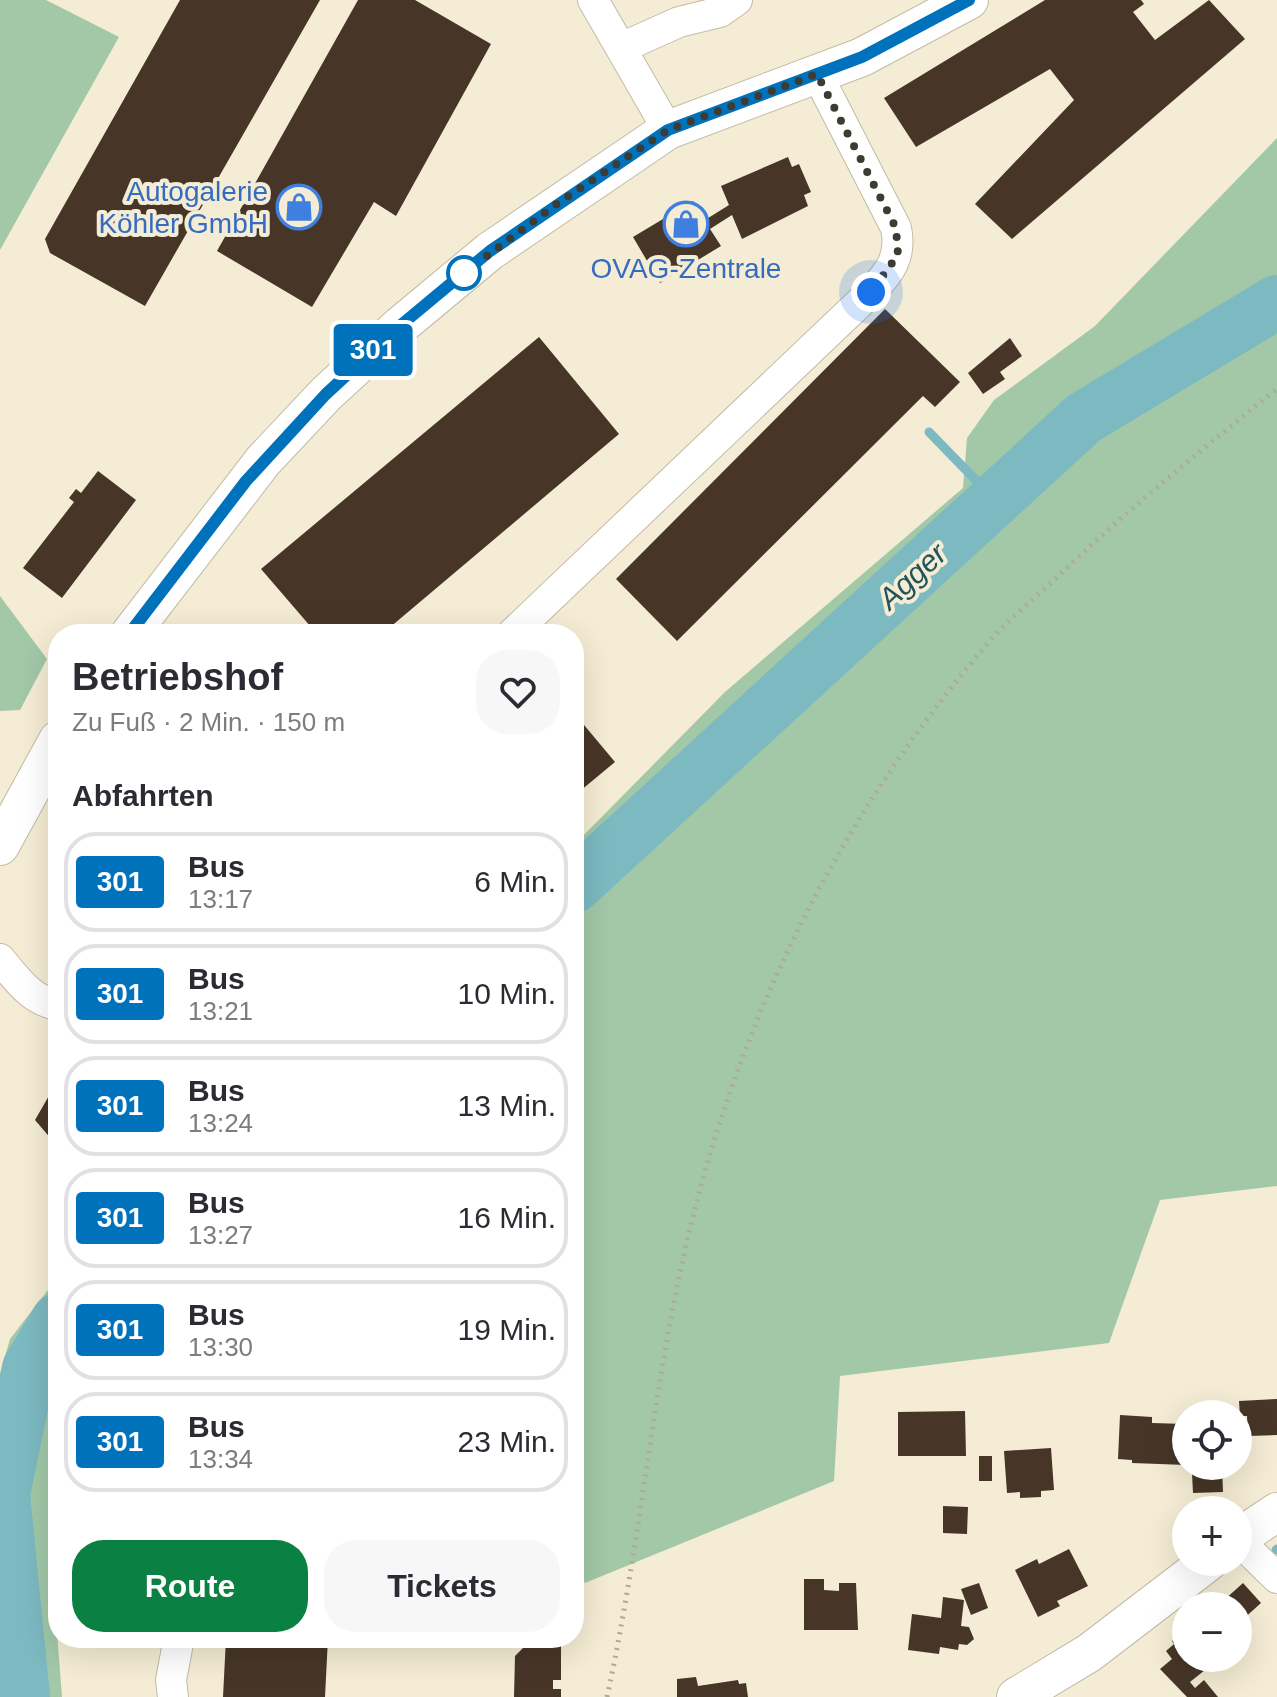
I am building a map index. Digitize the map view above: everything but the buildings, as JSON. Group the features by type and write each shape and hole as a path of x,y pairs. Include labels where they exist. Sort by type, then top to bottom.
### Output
{"main road":[{"path":"138,624 253,473 326,394 401,325 490,251 668,130 862,57 969,0"},
{"path":"0,846 48,758"},
{"path":"1252,1529 1277,1512"},
{"path":"1016,1697 1089,1653 1190,1576"}],"street":[{"path":"593,0 668,130"},
{"path":"621,48 679,22 720,12 737,0"},
{"path":"522,624 871,292 894,264 898,255 896,228 817,74"},
{"path":"0,959 25,989 48,1003"},
{"path":"1252,1553 1277,1578"},
{"path":"173,1697 171,1680 177,1648"}],"path":[{"path":"607,1697 675,1297 713,1142 777,968 828,866 912,738 992,639 1131,506 1277,389"}],"green space":[{"path":"0,0 46,0 119,37 0,250"},
{"path":"1277,138 1277,1186 1160,1200 1109,1343 840,1376 834,1481 585,1583 584,835 725,692 963,488 967,438 994,400 1095,326"},
{"path":"0,596 47,659 20,710 0,711"},
{"path":"48,1290 48,1648 58,1648 62,1697 0,1697 0,1374 10,1339"}],"waterway":[{"name":"Agger","path":"584,877 1084,418 1277,302"},
{"path":"929,432 995,500"},
{"name":"Agger","path":"23,1697 3,1494 29,1368 48,1337"}],"bus line":[{"name":"301","path":"136,624 246,481 326,394 401,325 490,251 668,130 862,57 969,0"}],"place":[{"name":"Autogalerie Köhler GmbH","path":"299,207"},
{"name":"OVAG-Zentrale","path":"686,224"}],"route":[{"path":"464,273 558,203 668,130 817,74 896,228 898,255 871,292"}]}
